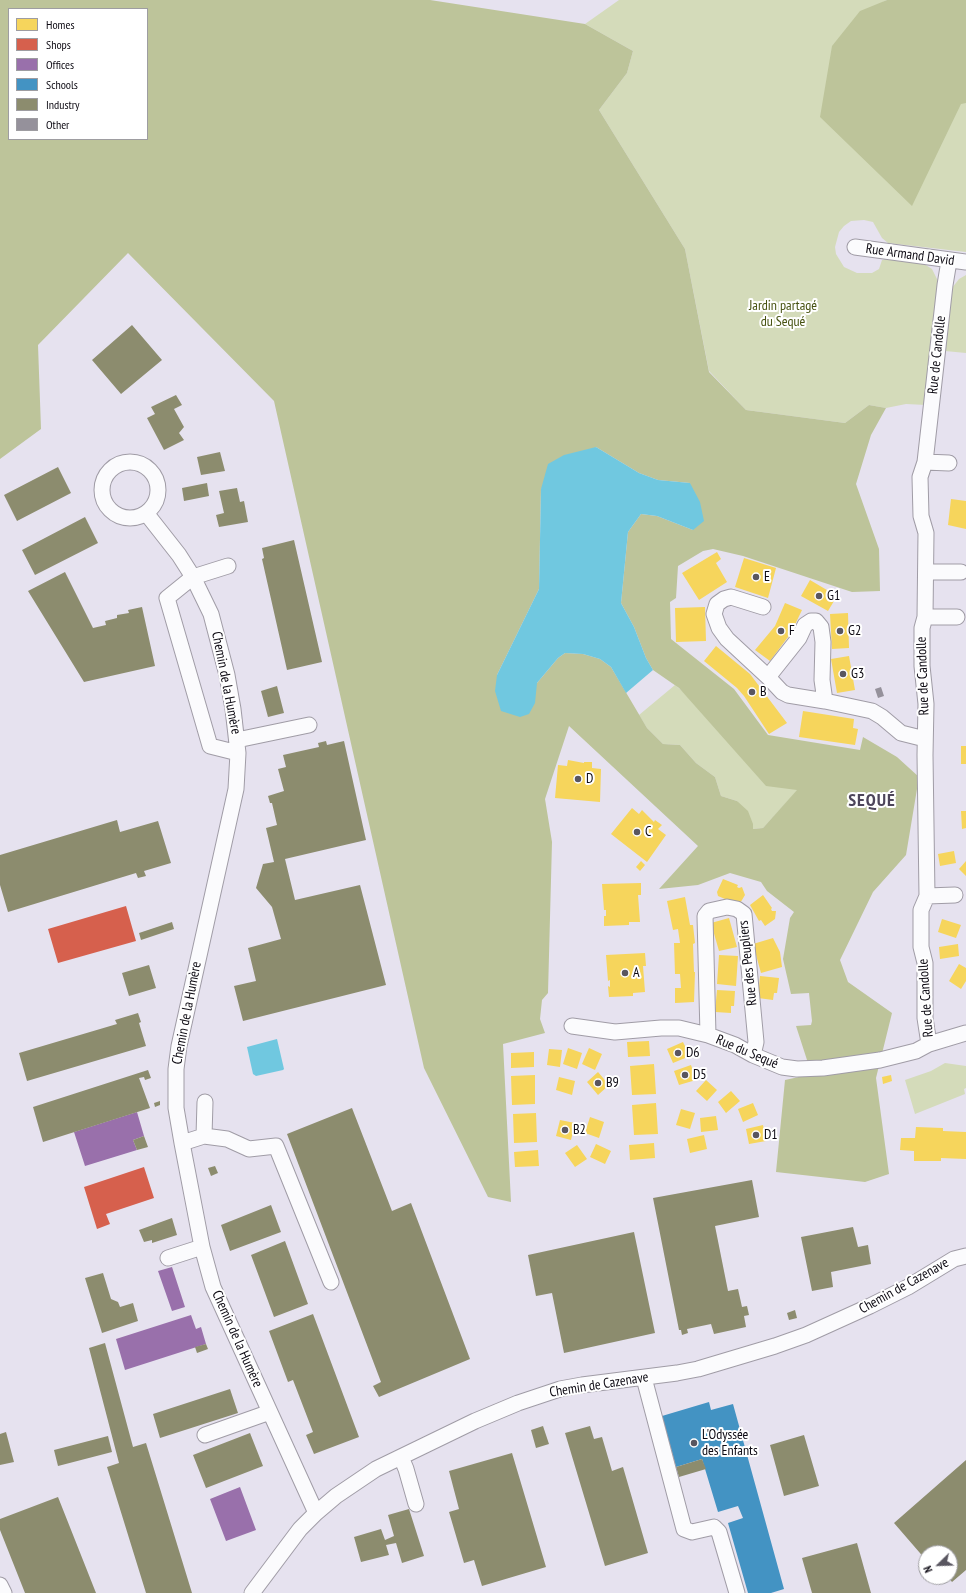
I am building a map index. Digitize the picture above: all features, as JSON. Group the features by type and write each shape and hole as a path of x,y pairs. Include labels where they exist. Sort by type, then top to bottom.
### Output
{"street":[{"name":"Rue Armand David","path":"855,247 949,261 966,262"},
{"name":"Rue de Candolle","path":"929,1044 925,1018 925,963 921,947 921,910 927,896 926,704 922,666 922,628 925,617 926,533 921,516 920,477 925,462 949,261"},
{"path":"925,462 948,464"},
{"name":"Chemin de la Humère","path":"146,513 174,549 193,578 211,614 232,702 238,746 235,796 179,1046 176,1069 176,1108 182,1144 202,1247 213,1287 316,1513"},
{"path":"228,566 193,578 167,598 210,746 238,746 309,725"},
{"path":"926,572 961,572"},
{"path":"763,607 731,598 724,599 717,604 714,614 718,628 727,639 768,677 778,690 788,695 872,711 882,717 901,733 925,739"},
{"path":"925,617 957,617"},
{"path":"768,677 799,638 804,625 811,621 816,621 821,627 823,642 822,680 825,701"},
{"path":"927,896 955,895"},
{"name":"Rue des Peupliers","path":"708,1035 705,916 709,910 727,907 737,909 744,914 756,1042 753,1055"},
{"name":"Rue du Sequé","path":"572,1026 615,1032 679,1028 708,1035 735,1045 753,1055 782,1067 804,1069 880,1060 916,1051 929,1044 966,1033"},
{"path":"204,1136 205,1102"},
{"path":"182,1144 204,1136 227,1138 249,1148 276,1146 331,1282"},
{"path":"168,1258 202,1247"},
{"name":"Chemin de Cazenave","path":"252,1593 300,1529 316,1513 357,1481 376,1469 475,1421 541,1394 582,1385 678,1373 698,1369 750,1354 806,1335 870,1306 908,1287 954,1259 966,1256"},
{"path":"644,1378 684,1529 692,1532 714,1527 719,1532 737,1593"},
{"path":"204,1435 270,1412"},
{"path":"401,1457 416,1504"},
{"path":"0,1585 4,1593"}],"green space":[{"path":"0,0 430,0 585,24 633,51 627,73 599,110 685,249 709,372 746,410 845,423 869,405 886,408 871,435 856,484 879,549 880,591 852,592 743,556 713,549 703,551 678,566 676,598 670,602 671,639 734,689 768,735 860,750 863,737 897,757 919,777 906,855 873,892 840,960 848,982 892,1013 876,1078 889,1174 865,1182 776,1172 785,1080 808,1075 807,1060 796,1026 811,1025 812,1021 809,993 791,994 783,959 790,918 794,912 767,891 761,882 730,873 698,885 659,889 698,846 569,726 545,799 552,842 548,993 542,1000 540,1019 545,1033 503,1044 511,1202 488,1197 424,1068 274,401 128,253 38,345 41,429 0,459","holes":["596,447 639,473 658,480 690,483 693,530 657,516 641,514 628,532 621,603 634,627 646,658 653,670 679,688 766,786 797,790 763,828 753,829 753,824 748,811 737,801 721,796 715,777 696,763 680,745 663,744 647,728 611,667 600,659 583,654 565,653 558,658 537,683 497,675 539,589 541,489"]},
{"name":"Jardin partagé du Sequé","path":"619,0 887,0 883,2 966,23 966,252 888,243 882,238 873,222 864,220 851,221 844,226 839,232 835,247 836,254 844,267 857,273 872,273 879,269 882,260 891,258 921,262 932,269 939,283 926,405 906,404 886,408 869,405 845,423 746,410 709,371 685,249 599,110 627,73 633,51 585,24"},
{"path":"887,0 966,0 966,103 961,104 912,206 820,117 832,46 860,11"},
{"path":"966,275 966,353 945,351 952,288 959,279"},
{"path":"675,685 798,790 763,828 753,829 737,801 721,796 715,777 696,763 680,745 663,744 647,728 639,715"},
{"path":"945,1063 966,1066 965,1094 915,1114 905,1080 931,1071"}],"water":[{"path":"596,447 639,473 658,480 690,483 700,502 704,521 693,530 657,516 641,514 628,532 621,603 634,627 646,658 653,670 626,693 611,667 600,659 583,654 565,653 558,658 537,683 535,703 529,714 520,717 501,711 495,691 497,675 539,589 541,489 548,464 564,455"},
{"path":"277,1039 284,1069 256,1076 253,1074 247,1047"}],"building: Homes":[{"path":"951,499 966,501 966,529 948,525"},
{"path":"717,552 721,559 716,563 727,582 699,600 682,573"},
{"name":"E","path":"744,558 776,568 768,598 735,587"},
{"name":"G1","path":"810,580 837,596 828,611 801,596"},
{"name":"F","path":"785,603 802,610 791,633 770,661 755,650 775,626"},
{"path":"705,607 706,641 676,642 675,608"},
{"name":"G2","path":"848,613 849,648 832,649 830,614"},
{"name":"B","path":"716,646 750,674 787,723 769,734 737,688 704,661"},
{"name":"G3","path":"849,656 855,690 837,693 831,659"},
{"path":"803,711 854,719 853,728 858,729 855,745 799,737"},
{"path":"961,746 966,746 966,764 961,764"},
{"name":"D","path":"568,760 584,763 592,762 592,768 601,769 600,802 555,798 558,765 567,766"},
{"name":"C","path":"632,808 639,814 642,810 654,822 655,820 662,825 658,829 666,835 647,862 611,834"},
{"path":"961,811 966,811 966,828 962,829"},
{"path":"954,851 956,863 940,866 938,854"},
{"path":"641,861 645,865 640,871 636,867"},
{"path":"966,861 966,876 959,869"},
{"path":"723,879 738,885 737,887 739,888 742,887 745,895 739,905 718,896 717,892"},
{"path":"641,883 641,895 638,895 640,922 629,922 629,925 604,926 604,916 606,916 606,910 604,910 602,884"},
{"path":"763,895 772,908 772,911 776,911 775,919 765,926 761,920 759,921 750,905"},
{"path":"685,897 690,925 693,925 695,943 693,944 695,972 694,1002 675,1003 675,988 681,988 680,974 675,974 674,943 680,943 678,929 673,930 667,901"},
{"path":"729,918 737,947 719,951 711,923"},
{"path":"942,919 961,925 956,938 938,932"},
{"path":"773,938 780,952 782,967 761,973 753,944"},
{"path":"958,944 959,956 940,959 939,947"},
{"name":"A","path":"645,953 646,966 643,966 645,992 633,993 633,996 609,997 608,986 610,987 610,980 608,981 606,955"},
{"path":"719,955 738,956 736,986 717,984"},
{"path":"959,964 966,968 966,981 961,989 949,981"},
{"path":"760,976 779,978 777,993 774,993 773,1000 758,998"},
{"path":"717,990 735,991 734,1006 731,1006 731,1013 715,1012"},
{"path":"649,1041 650,1056 628,1057 627,1042"},
{"name":"D6","path":"683,1042 690,1056 673,1063 667,1049"},
{"path":"568,1048 582,1053 577,1069 563,1064"},
{"path":"589,1048 602,1054 595,1070 582,1064"},
{"path":"549,1049 562,1050 560,1067 547,1065"},
{"path":"534,1052 534,1067 511,1068 511,1053"},
{"path":"654,1064 656,1094 632,1095 630,1066"},
{"name":"D5","path":"691,1065 696,1080 679,1085 674,1071"},
{"name":"B9","path":"598,1072 609,1085 598,1095 587,1082"},
{"path":"535,1075 535,1104 512,1105 511,1076"},
{"path":"891,1075 892,1081 883,1084 882,1077"},
{"path":"559,1077 575,1081 572,1095 556,1090"},
{"path":"706,1080 717,1090 707,1101 696,1091"},
{"path":"731,1091 740,1101 726,1113 718,1102"},
{"path":"656,1103 658,1134 634,1135 632,1105"},
{"path":"753,1103 758,1115 743,1122 738,1109"},
{"path":"681,1109 695,1113 690,1129 676,1125"},
{"path":"536,1113 537,1142 514,1143 513,1114"},
{"path":"716,1116 718,1130 701,1132 700,1118"},
{"path":"590,1117 604,1122 599,1138 585,1133"},
{"name":"B2","path":"560,1120 575,1123 571,1140 556,1136"},
{"name":"D1","path":"763,1125 766,1141 749,1144 746,1129"},
{"path":"916,1127 943,1128 943,1131 966,1132 966,1159 941,1158 941,1161 914,1161 914,1151 900,1150 901,1138 915,1138"},
{"path":"704,1135 707,1149 690,1153 687,1139"},
{"path":"654,1143 655,1158 630,1160 629,1145"},
{"path":"596,1144 611,1151 605,1164 590,1157"},
{"path":"577,1145 587,1159 575,1167 565,1153"},
{"path":"538,1150 539,1166 515,1167 514,1152"}],"building: Shops":[{"path":"126,906 136,941 58,963 48,929"},
{"path":"144,1167 154,1198 106,1214 110,1224 97,1229 84,1187"}],"building: Offices":[{"path":"137,1112 144,1136 133,1140 137,1150 85,1166 74,1132"},
{"path":"172,1267 185,1307 172,1311 158,1271"},
{"path":"191,1315 196,1329 201,1327 206,1344 125,1370 116,1339"},
{"path":"240,1487 256,1530 226,1541 210,1499"}],"building: Schools":[{"path":"709,1402 711,1410 733,1404 784,1589 771,1593 748,1593 728,1523 743,1518 738,1506 718,1512 702,1459 676,1467 662,1416"}],"building: Industry":[{"path":"132,325 162,360 121,394 92,360"},
{"path":"176,395 182,405 174,409 184,427 179,433 184,440 164,450 147,418 155,414 151,407"},
{"path":"220,452 225,471 201,475 197,457"},
{"path":"58,467 71,493 17,521 4,495"},
{"path":"207,483 209,496 184,501 182,488"},
{"path":"237,488 240,502 244,501 248,522 219,527 216,515 224,513 219,491"},
{"path":"85,517 98,543 35,575 22,550"},
{"path":"294,540 322,662 287,670 262,559 264,558 262,548"},
{"path":"65,572 93,628 106,625 105,621 117,618 117,615 129,613 128,610 142,607 155,666 84,682 28,591"},
{"path":"277,686 284,713 268,717 261,691"},
{"path":"326,741 327,745 344,741 366,840 285,859 295,900 360,885 386,985 243,1021 234,986 256,981 248,948 281,939 272,907 256,888 263,864 274,862 266,828 277,825 272,803 270,803 268,796 284,791 278,769 286,767 283,755 319,747 318,743"},
{"path":"117,820 120,832 158,821 171,863 144,871 146,876 138,878 136,873 8,912 0,885 0,855"},
{"path":"172,922 174,929 141,940 139,933"},
{"path":"149,965 156,988 129,996 122,973"},
{"path":"138,1013 141,1022 139,1023 146,1046 27,1081 19,1053 117,1024 115,1020"},
{"path":"148,1070 151,1078 145,1080 144,1077 139,1078 150,1108 43,1142 33,1107"},
{"path":"160,1101 160,1105 155,1107 154,1103"},
{"path":"352,1108 392,1211 411,1203 470,1359 379,1397 373,1386 381,1382 287,1134"},
{"path":"144,1136 148,1147 137,1150 133,1140"},
{"path":"215,1166 218,1173 211,1176 208,1168"},
{"path":"752,1180 759,1217 715,1226 728,1291 738,1289 742,1307 747,1306 749,1315 744,1316 746,1327 714,1334 711,1324 687,1329 688,1333 682,1335 681,1330 679,1330 653,1198"},
{"path":"271,1205 281,1232 230,1251 221,1225"},
{"path":"172,1218 177,1235 152,1243 152,1240 144,1242 139,1230"},
{"path":"853,1227 858,1247 868,1245 871,1264 831,1272 833,1287 812,1291 801,1237"},
{"path":"634,1232 655,1333 564,1353 552,1293 536,1296 528,1255"},
{"path":"285,1241 308,1304 274,1317 251,1255"},
{"path":"103,1273 111,1299 118,1302 120,1307 133,1303 138,1321 102,1333 85,1278"},
{"path":"795,1310 797,1318 789,1320 787,1313"},
{"path":"313,1314 359,1437 314,1454 306,1435 313,1432 293,1380 288,1382 269,1331"},
{"path":"105,1343 133,1447 146,1443 192,1593 146,1593 107,1467 119,1463 89,1348"},
{"path":"206,1344 208,1349 197,1353 195,1347"},
{"path":"230,1389 238,1413 160,1438 153,1414"},
{"path":"543,1426 549,1444 536,1448 531,1430"},
{"path":"590,1426 594,1439 602,1437 612,1471 623,1467 648,1553 605,1566 565,1433"},
{"path":"6,1432 14,1462 0,1465 0,1434"},
{"path":"250,1433 263,1466 206,1488 193,1455"},
{"path":"804,1435 819,1486 784,1496 770,1445"},
{"path":"108,1436 112,1452 58,1466 54,1450"},
{"path":"512,1453 546,1567 482,1586 474,1560 464,1563 449,1512 459,1509 449,1471"},
{"path":"702,1459 706,1469 679,1477 676,1467"},
{"path":"966,1460 966,1570 958,1577 958,1545 918,1545 918,1551 894,1523"},
{"path":"58,1497 96,1593 25,1593 0,1530 0,1519"},
{"path":"409,1509 424,1556 402,1563 396,1543 386,1545 389,1555 361,1562 354,1537 381,1529 385,1540 394,1536 388,1515"},
{"path":"857,1543 871,1593 812,1593 802,1558"}],"building: Other":[{"path":"881,687 884,696 878,698 875,689"}],"place":[{"name":"E","path":"756,577"},
{"name":"G1","path":"819,596"},
{"name":"F","path":"781,631"},
{"name":"G2","path":"840,631"},
{"name":"G3","path":"843,674"},
{"name":"B","path":"752,692"},
{"name":"D","path":"578,779"},
{"name":"C","path":"637,832"},
{"name":"A","path":"625,973"},
{"name":"D6","path":"678,1053"},
{"name":"D5","path":"685,1075"},
{"name":"B9","path":"598,1083"},
{"name":"B2","path":"565,1130"},
{"name":"D1","path":"756,1135"},
{"name":"L'Odyssée des Enfants","path":"694,1443"}],"district":[{"name":"SEQUÉ","path":"872,801"}]}
